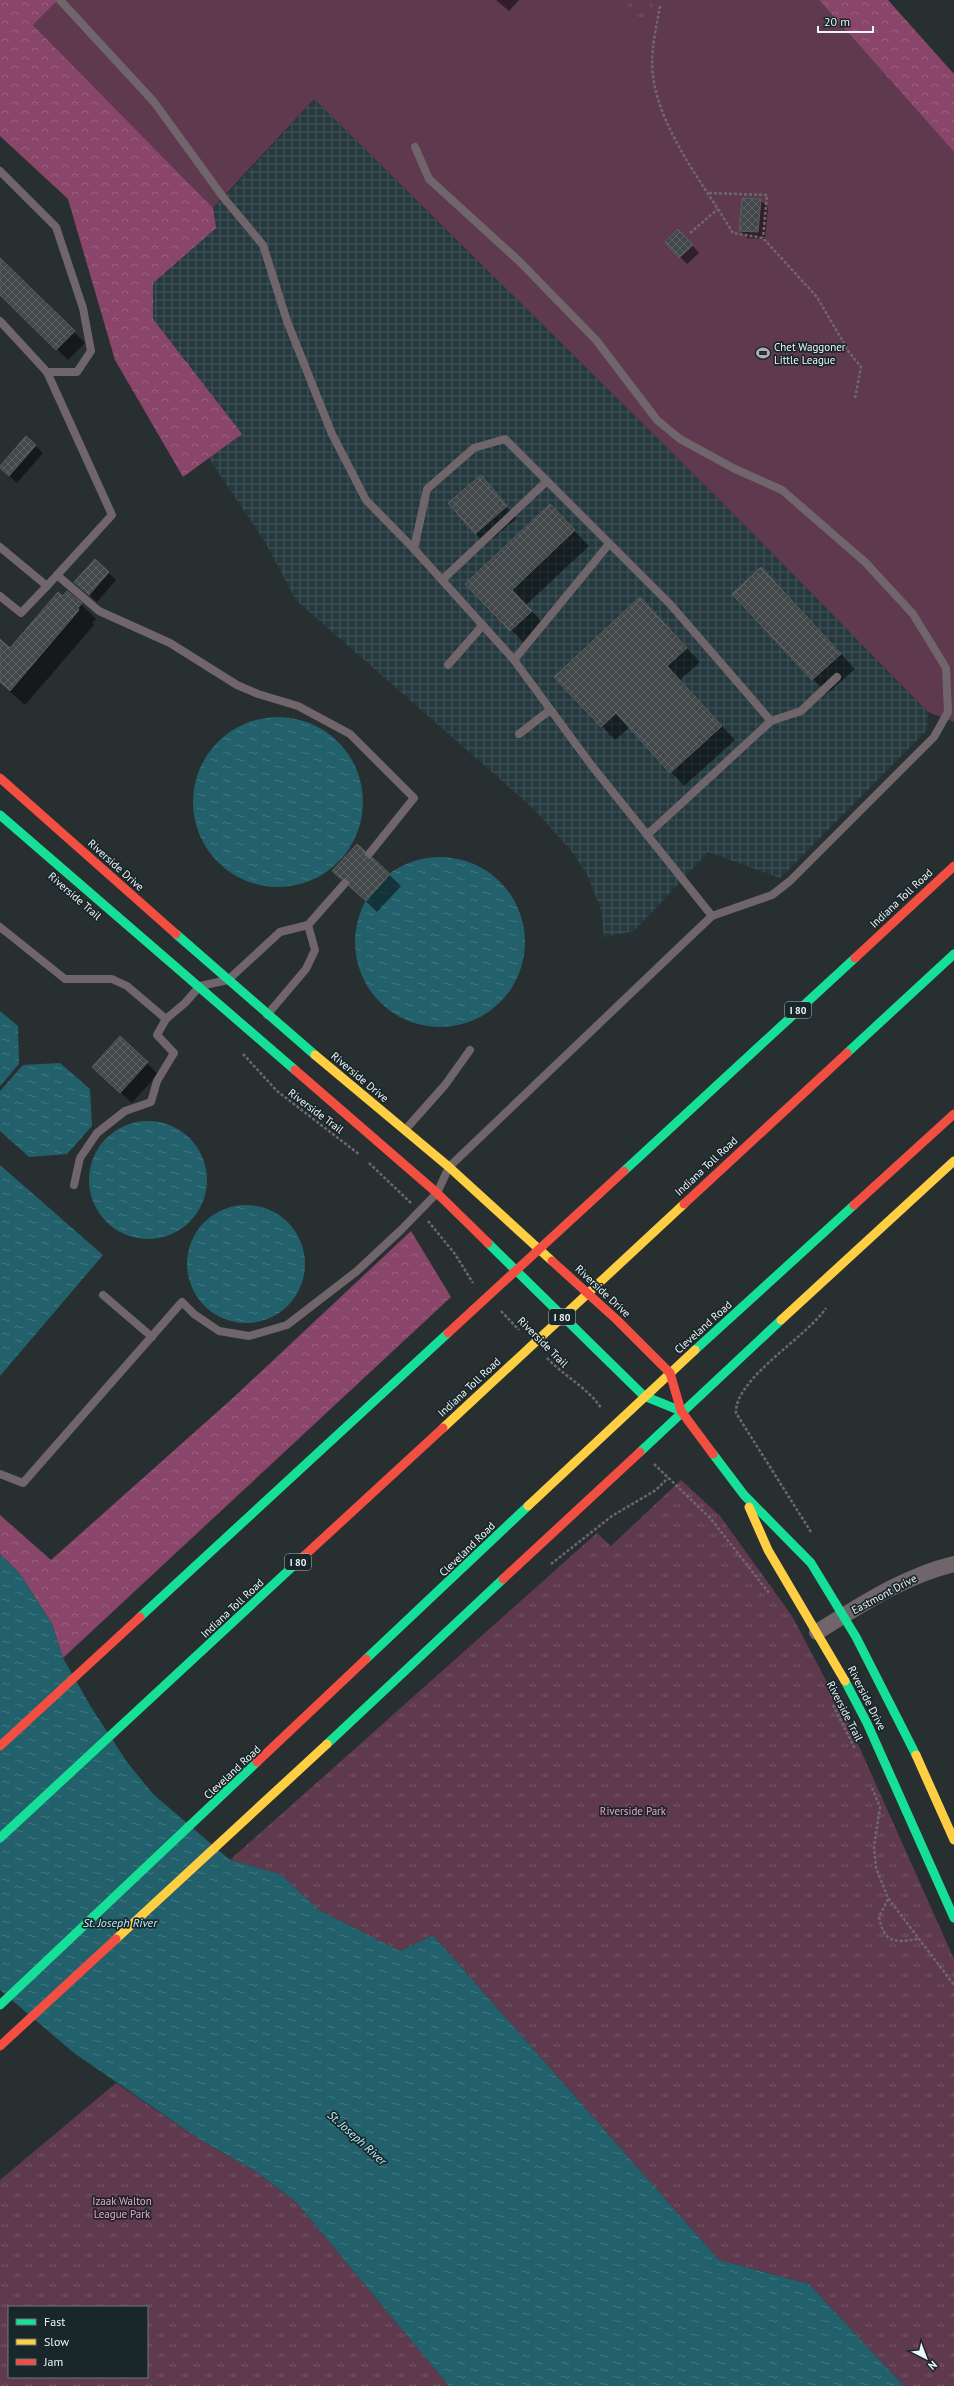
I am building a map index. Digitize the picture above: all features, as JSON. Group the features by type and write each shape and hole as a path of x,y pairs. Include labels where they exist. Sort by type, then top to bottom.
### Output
{"main road":[{"name":"Riverside Drive","path":"0,778 228,980 260,1024 437,1193 644,1396 681,1411"},
{"name":"Riverside Drive","path":"0,815 200,986 260,1024 404,1130 449,1167 618,1320 670,1373 681,1411 744,1495 811,1563 856,1637 915,1753 954,1840"},
{"name":"Indiana Toll Road","path":"0,1746 118,1635 384,1392 954,866"},
{"name":"Indiana Toll Road","path":"0,1838 954,954"},
{"name":"Cleveland Road","path":"0,2005 234,1787 644,1396 954,1114"},
{"path":"0,2046 259,1809 681,1411 954,1161"},
{"name":"Riverside Drive","path":"744,1495 768,1550 818,1632 866,1723 954,1918"}],"street":[{"name":"Eastmont Drive","path":"818,1632 901,1582 934,1569 954,1564"}],"lane":[{"path":"60,0 154,102 223,197 264,246 287,321 332,434 366,500 414,549 514,660 592,766 712,916"},
{"path":"0,1474 23,1483 182,1302 194,1314 219,1331 249,1336 287,1325 357,1271 437,1193 449,1167 712,916 772,895 790,881 934,737 948,712 946,668 913,614 865,562 782,490 735,469 680,439 657,420 596,340 519,262 429,178 415,147"},
{"path":"0,171 56,227 82,308 91,351 77,372 47,372"},
{"path":"0,321 47,372 112,515 48,586 21,613 0,596"},
{"path":"414,549 427,489 474,448 505,439 670,604 771,721"},
{"path":"442,580 547,481"},
{"path":"514,660 609,544"},
{"path":"0,547 48,586"},
{"path":"57,575 99,611 170,643 237,685 258,694 298,706 350,734 414,798 369,854"},
{"path":"448,665 483,625"},
{"path":"648,835 771,721 801,711 837,677"},
{"path":"519,734 550,710"},
{"path":"74,1185 80,1158 97,1133 124,1111 151,1102 157,1081 174,1054 157,1035 166,1019 185,1003 200,986 228,980 280,932 308,925 345,883"},
{"path":"260,1024 306,969 315,950 308,925"},
{"path":"0,927 65,979 112,979 127,986 166,1019"},
{"path":"404,1130 445,1085 470,1050"},
{"path":"103,1295 152,1337"}],"path":[{"path":"660,6 654,41 653,76 661,111 674,139 733,233 763,238 817,297 849,352 861,367 855,398"},
{"path":"709,193 767,195 763,238"},
{"path":"690,233 718,209"},
{"name":"Riverside Trail","path":"242,1053 276,1091 364,1158 419,1211 455,1254 478,1287"},
{"path":"812,1534 736,1413 736,1405 740,1395 752,1380 822,1314 829,1304"},
{"name":"Riverside Trail","path":"500,1310 521,1332"},
{"name":"Riverside Trail","path":"543,1354 559,1371 595,1398 604,1412"},
{"path":"660,1470 711,1519 773,1599"},
{"name":"Riverside Trail","path":"830,1699 856,1752"},
{"path":"871,1785 880,1807 874,1847 876,1868 888,1898 934,1956 954,1985"},
{"path":"888,1898 879,1917 886,1935 893,1941 901,1942 919,1939"}],"shaded area":[{"path":"314,99 719,499 928,712 927,730 780,878 708,852 634,931 604,937 601,910 587,874 572,852 534,809 296,600 264,540 214,466 174,397 126,297 232,189"}],"green space":[{"path":"0,0 58,0 33,25 213,208 216,228 153,283 153,319 242,434 183,477 115,360 68,199 0,136"},
{"name":"Chet Waggoner Little League","path":"58,0 819,0 954,152 954,722 928,712 719,499 314,99 213,208 33,25"},
{"path":"624,0 651,0 654,8 653,14 645,20 635,18"},
{"path":"819,0 888,0 954,74 954,152"},
{"path":"411,1231 451,1297 63,1658 52,1624 20,1574 0,1554 0,1515 51,1560 234,1397"},
{"name":"Riverside Park","path":"681,1480 720,1516 792,1616 849,1724 954,1959 954,2386 904,2386 809,2284 719,2260 433,1935 400,1951 319,1910 280,1874 230,1860 597,1533 611,1546"},
{"name":"Izaak Walton League Park","path":"116,2083 199,2139 255,2171 296,2202 449,2386 0,2386 0,2180"}],"water":[{"path":"278,717 303,721 318,727 338,742 353,762 361,785 363,802 359,827 353,842 338,862 318,877 295,885 278,887 253,883 238,877 218,862 203,842 195,819 193,802 197,777 203,762 218,742 238,727 261,719"},
{"path":"440,857 465,861 480,867 500,882 515,902 521,917 525,942 521,967 515,982 500,1002 480,1017 465,1023 440,1027 415,1023 400,1017 380,1002 365,982 359,967 355,942 359,917 365,902 380,882 400,867 415,861"},
{"path":"0,1011 18,1026 19,1064 0,1086"},
{"path":"60,1063 90,1089 92,1126 67,1154 29,1157 0,1131 0,1091 23,1065"},
{"path":"148,1121 171,1125 190,1138 203,1157 207,1180 203,1203 190,1222 171,1235 148,1239 125,1235 106,1222 93,1203 89,1180 93,1157 106,1138 125,1125"},
{"path":"0,1165 103,1255 0,1376"},
{"path":"246,1205 269,1209 288,1222 301,1241 305,1264 301,1287 288,1306 269,1319 246,1323 223,1319 204,1306 191,1287 187,1264 191,1241 204,1222 223,1209"},
{"name":"St. Joseph River","path":"0,1554 20,1574 52,1624 63,1658 91,1707 127,1762 153,1794 230,1860 280,1874 319,1910 400,1951 433,1935 719,2260 809,2284 904,2386 449,2386 296,2202 255,2171 199,2139 74,2053 0,1990"}],"building":[{"path":"742,198 761,199 758,232 739,231"},
{"path":"678,229 693,245 679,258 665,242"},
{"path":"0,258 75,331 56,350 0,295"},
{"path":"26,436 36,445 9,476 0,468 0,466"},
{"path":"481,475 507,506 475,534 448,503"},
{"path":"550,504 575,530 512,590 532,611 510,631 465,584"},
{"path":"95,559 109,572 89,595 74,582"},
{"path":"761,567 841,654 812,680 732,594"},
{"path":"67,591 82,603 78,608 79,610 10,691 0,682 0,639 10,648 58,592 63,596"},
{"path":"640,597 687,648 667,666 722,726 670,773 616,713 601,727 554,677"},
{"path":"357,844 365,851 365,858 373,858 390,874 366,901 349,886 349,879 341,879 332,871"},
{"path":"120,1036 148,1062 120,1093 92,1067"}],"traffic: fast":[{"path":"0,815 295,1070"},
{"path":"176,934 315,1055"},
{"path":"847,1053 954,954"},
{"path":"624,1171 855,958"},
{"path":"695,1350 854,1205"},
{"path":"488,1243 644,1396 681,1411"},
{"path":"640,1452 781,1320"},
{"path":"140,1617 448,1333"},
{"path":"713,1454 744,1495 811,1563 856,1637 916,1755"},
{"path":"366,1659 528,1506"},
{"path":"0,1838 304,1556"},
{"path":"327,1744 503,1579"},
{"path":"845,1681 867,1723 954,1918"},
{"path":"0,2005 257,1762"}],"traffic: slow":[{"path":"315,1055 449,1167 552,1261"},
{"path":"781,1320 954,1161"},
{"path":"443,1428 684,1204"},
{"path":"528,1506 695,1350"},
{"path":"749,1507 768,1550 845,1681"},
{"path":"116,1939 327,1744"},
{"path":"916,1755 954,1840"}],"traffic: jam":[{"path":"0,778 176,934"},
{"path":"855,958 954,866"},
{"path":"684,1204 847,1053"},
{"path":"295,1070 437,1193 488,1243"},
{"path":"854,1205 954,1114"},
{"path":"448,1333 624,1171"},
{"path":"552,1261 617,1320 670,1373 681,1411 713,1454"},
{"path":"304,1556 443,1428"},
{"path":"503,1579 640,1452"},
{"path":"0,1746 140,1617"},
{"path":"257,1762 366,1659"},
{"path":"0,2046 116,1939"}],"place":[{"name":"Chet Waggoner Little League","path":"763,353"}]}
